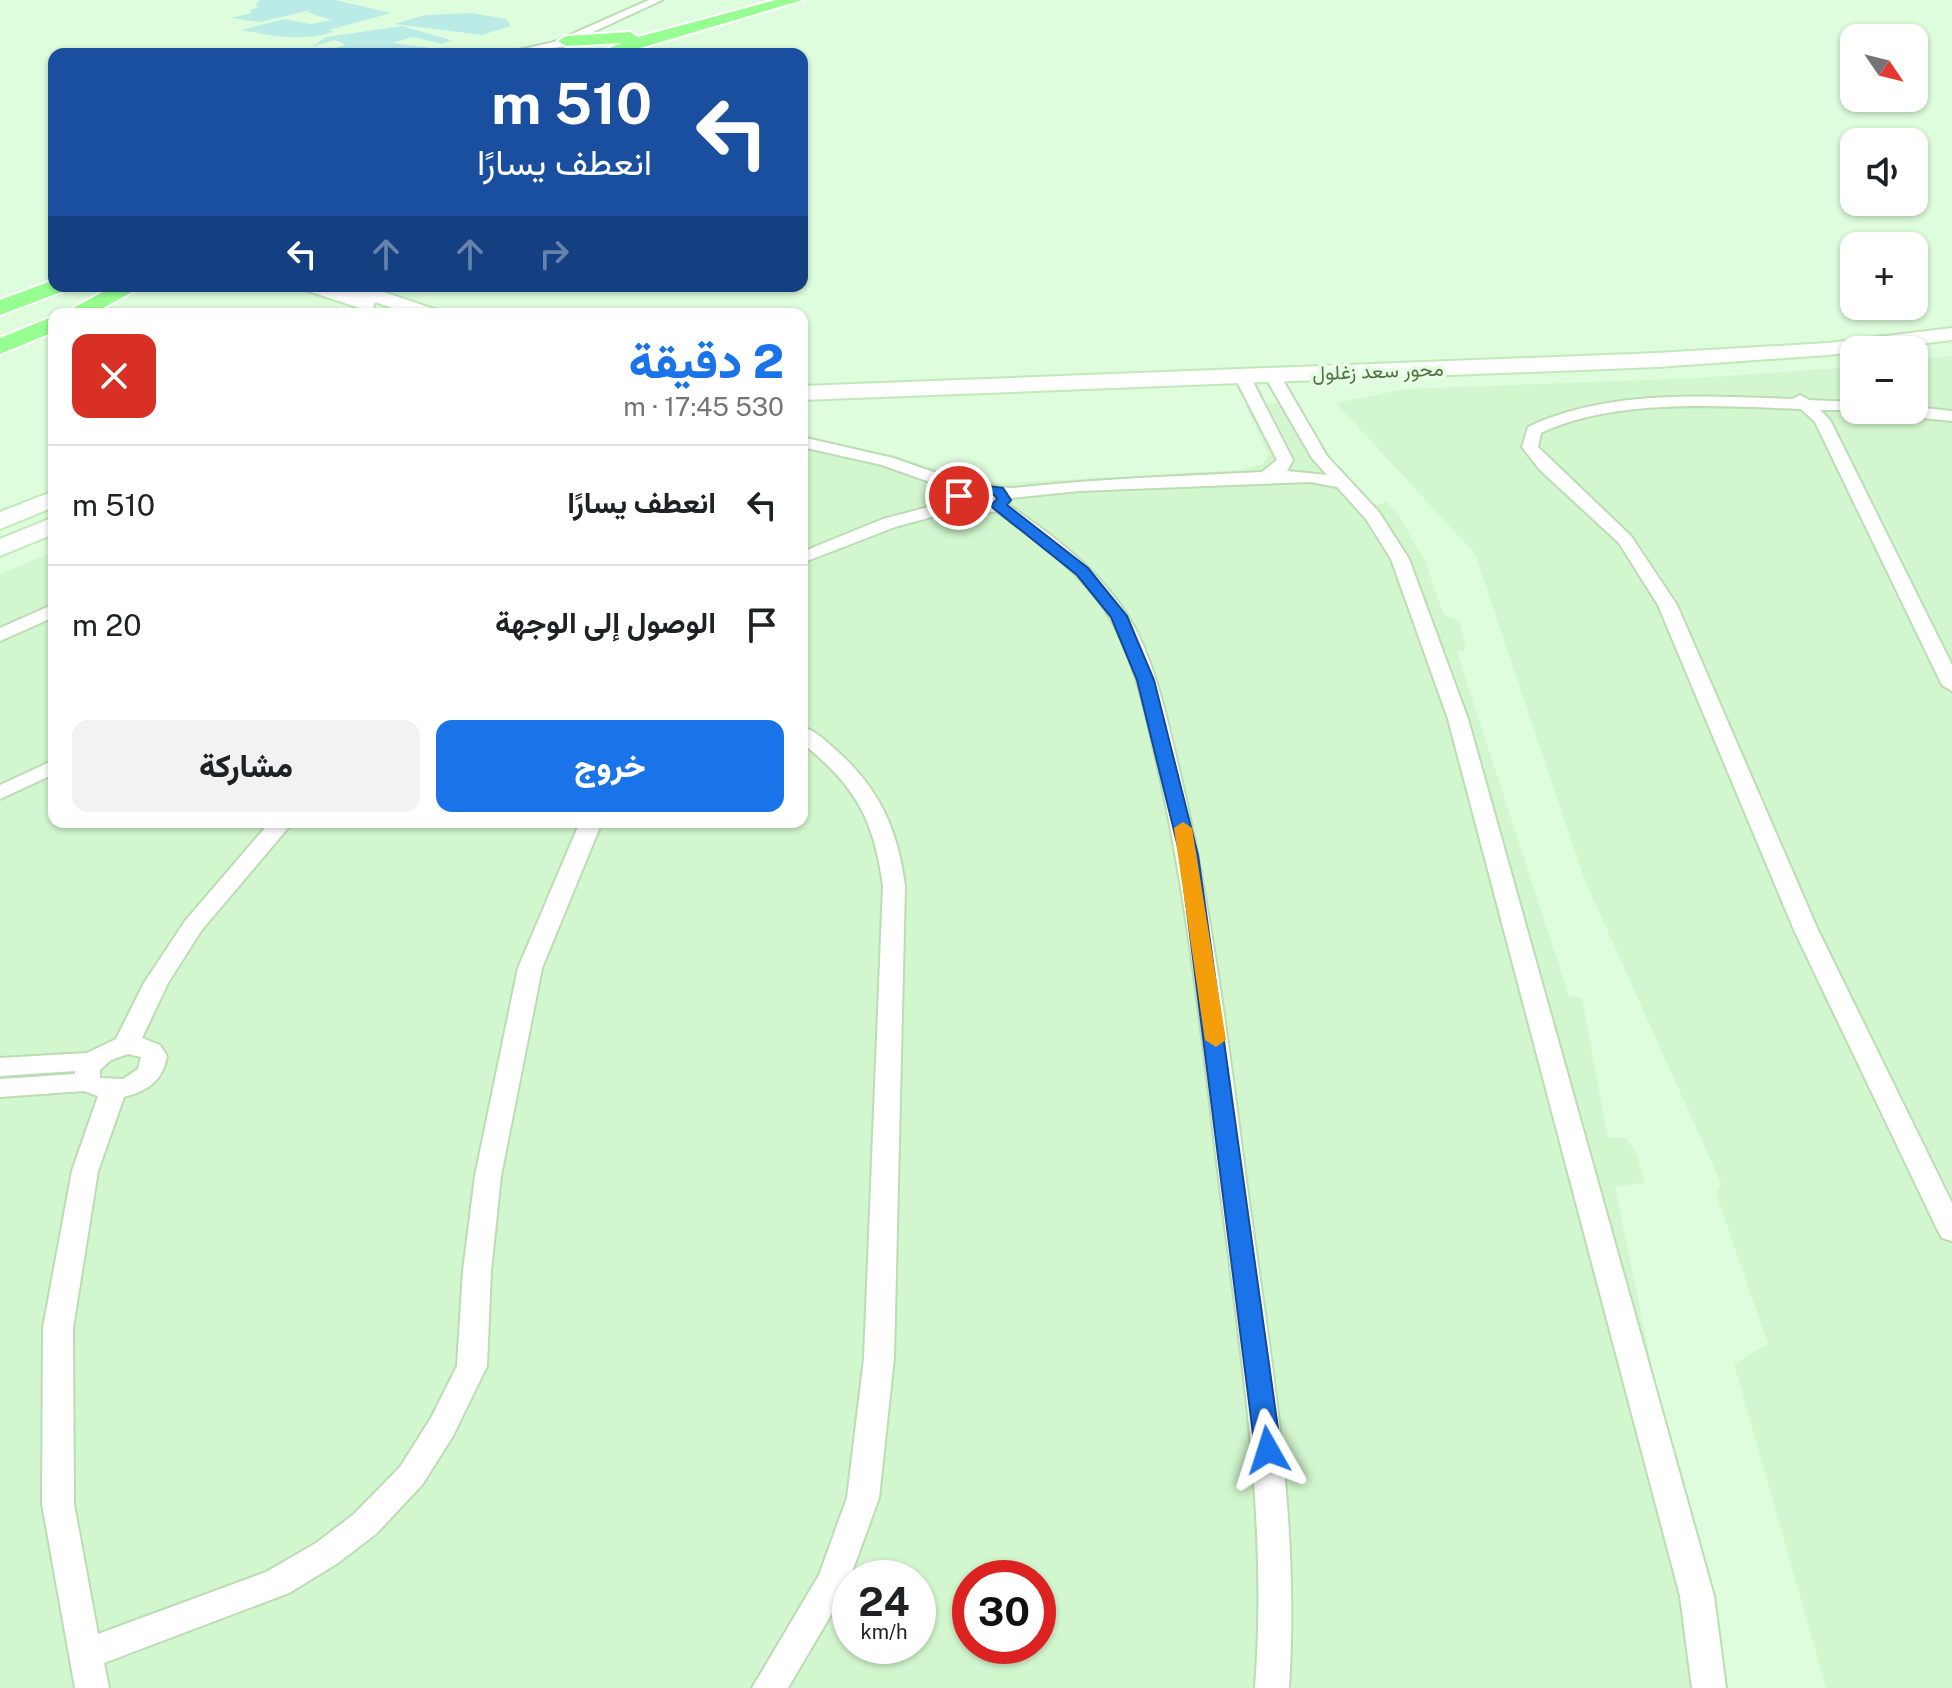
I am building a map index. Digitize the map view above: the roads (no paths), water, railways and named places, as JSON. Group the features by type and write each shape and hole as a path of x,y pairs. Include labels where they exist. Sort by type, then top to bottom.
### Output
{"main road":[{"path":"601,48 764,0"},
{"path":"622,48 690,26 795,0"},
{"path":"566,41 631,37"},
{"path":"0,308 48,289"},
{"path":"86,308 120,292"},
{"path":"330,292 378,308"},
{"path":"364,292 412,308"},
{"name":"محور سعد زغلول","path":"808,390 827,381 1648,341 1837,328 1952,315"},
{"path":"0,347 48,326"},
{"name":"محور سعد زغلول","path":"808,374 827,381 1272,375 1709,358 1856,346 1952,334"},
{"path":"0,499 48,479"},
{"path":"0,521 48,501"},
{"path":"0,548 48,528"}],"street":[{"path":"534,48 566,41 657,0"},
{"path":"1272,375 1320,458 1373,516 1400,559 1458,719 1697,1596 1709,1688"},
{"path":"1242,376 1285,460"},
{"path":"1840,398 1796,396 1822,420 1952,685"},
{"path":"1840,406 1651,405 1573,414 1556,417 1534,430 1530,447 1603,516 1654,577 1675,619 1806,930 1952,1231"},
{"path":"1928,406 1952,409"},
{"path":"1822,420 1840,413"},
{"path":"1928,414 1952,416"},
{"path":"808,443 887,461 965,497 975,508 1000,500 1079,486 1265,477 1310,477 1342,483"},
{"path":"1285,460 1320,458"},
{"path":"1265,477 1280,469 1285,460"},
{"path":"808,556 965,497"},
{"path":"1000,500 1082,572 1119,616 1145,680 1189,855 1266,1424 1277,1549 1277,1646 1272,1688"},
{"path":"0,635 48,613"},
{"path":"769,1688 833,1581 863,1498 879,1358 894,886 891,853 881,819 865,790 837,759 808,737"},
{"path":"0,793 48,769"},
{"path":"126,1046 155,985 203,910 277,828"},
{"path":"85,1654 277,1583 327,1553 365,1524 411,1476 442,1427 472,1366 477,1271 488,1176 530,968 588,828"},
{"path":"0,1088 98,1078 145,1077 154,1063 151,1051 126,1046 107,1051 98,1078 58,1328 58,1504 92,1688"},
{"path":"0,1067 98,1078"}]}
